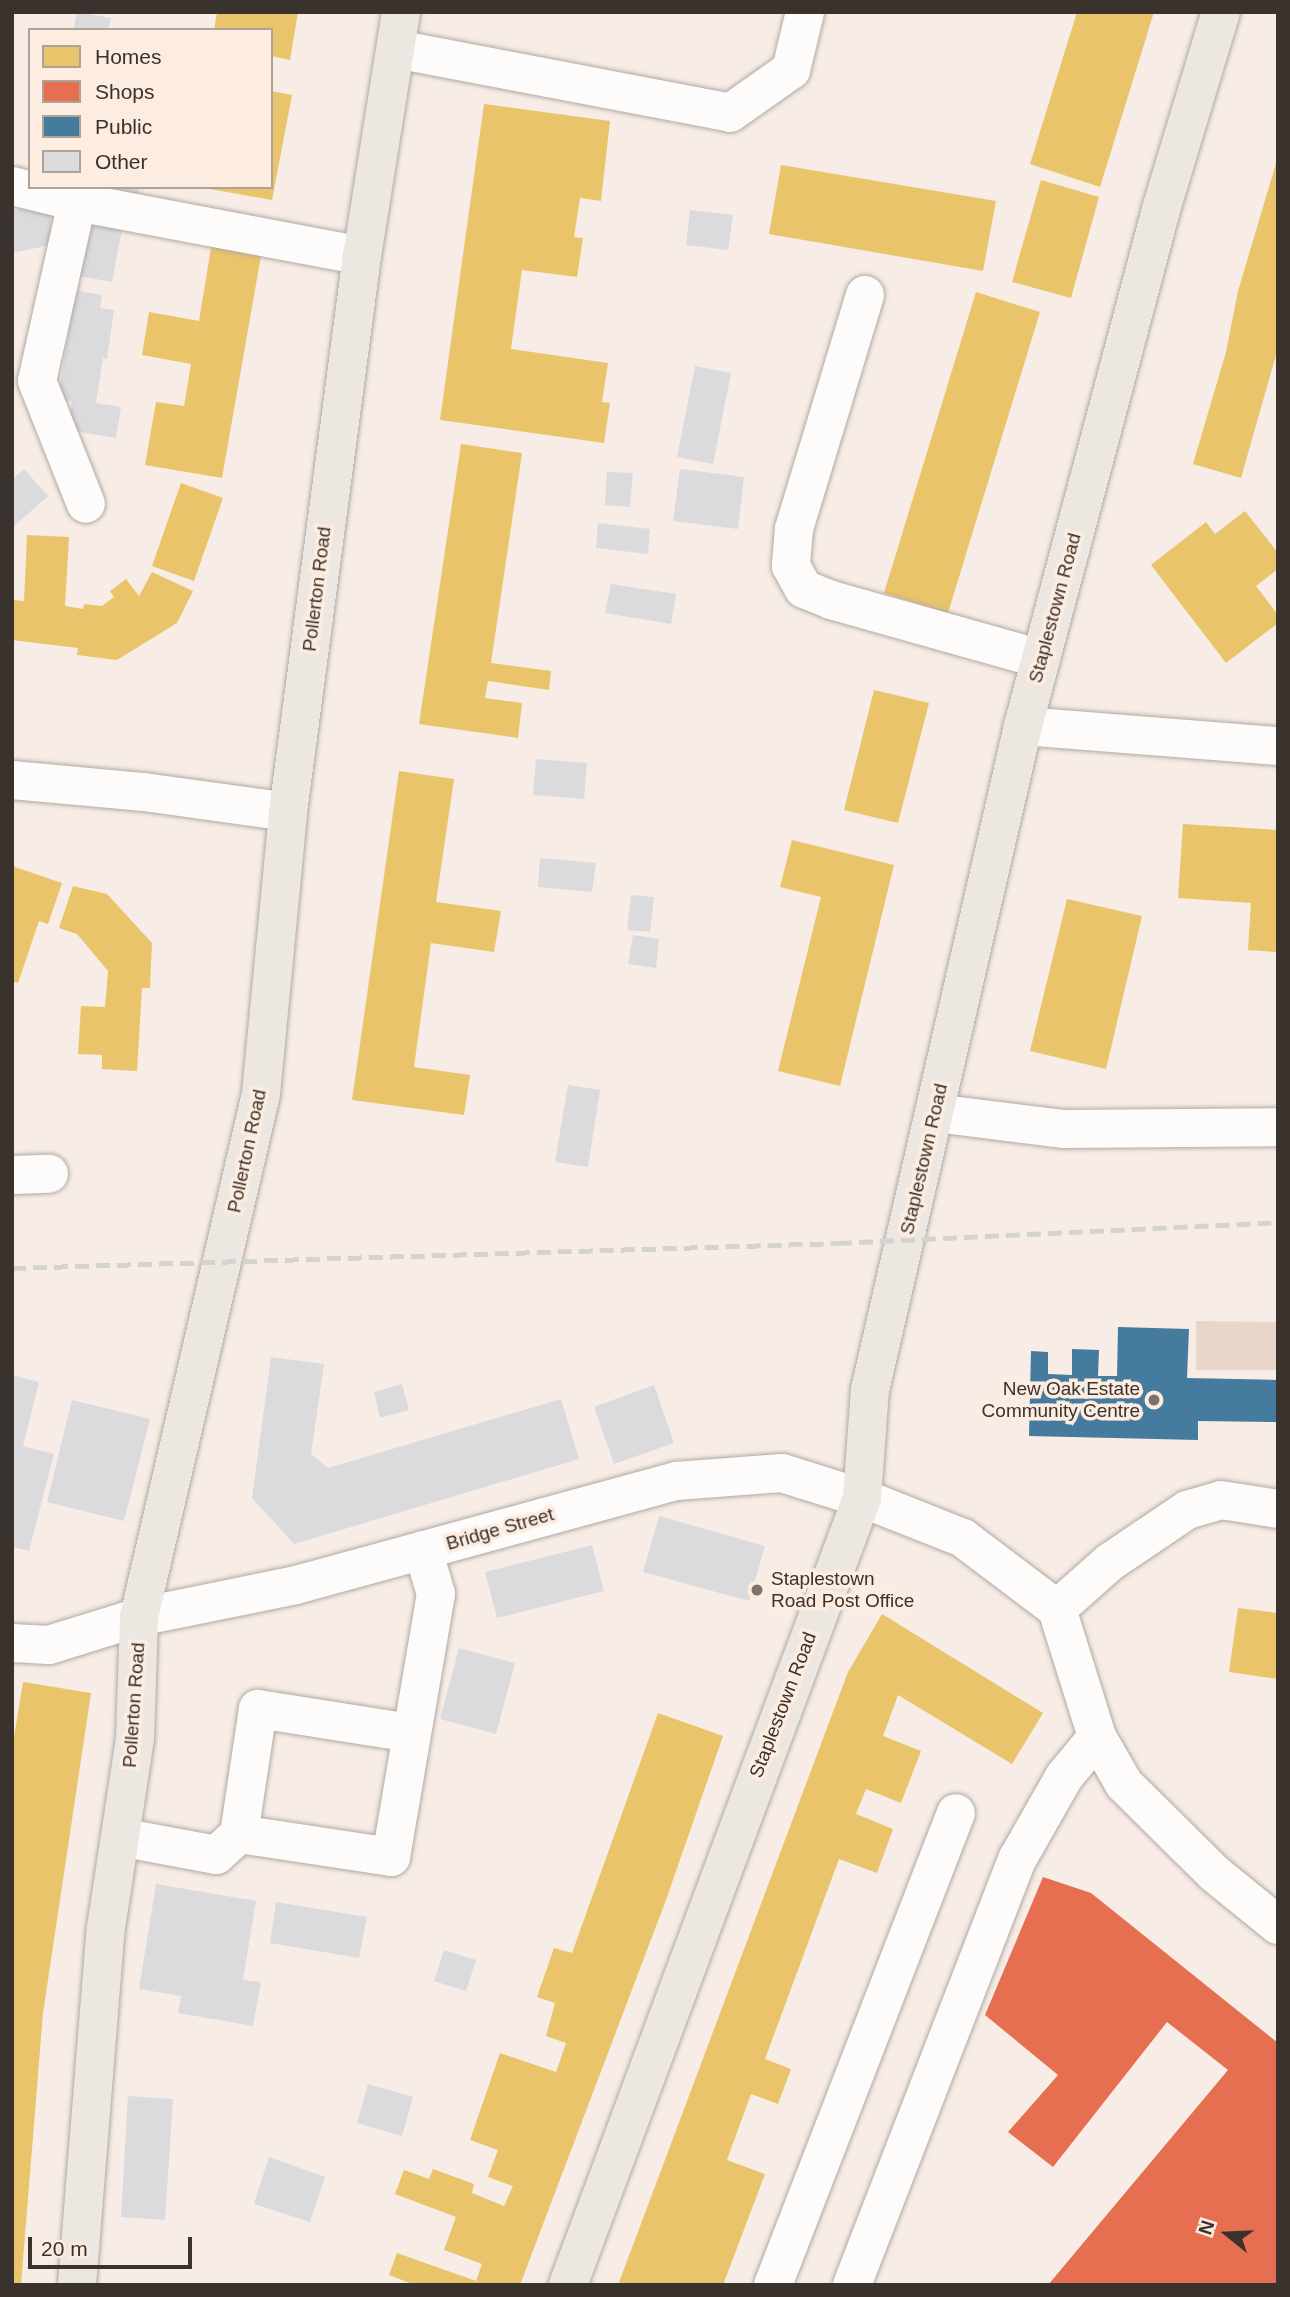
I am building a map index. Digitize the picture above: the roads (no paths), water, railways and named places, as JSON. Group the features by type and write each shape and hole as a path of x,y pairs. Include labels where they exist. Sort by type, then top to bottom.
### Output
{"main road":[{"name":"Staplestown Road","path":"568,2285 862,1498 870,1390 1023,726 1162,206 1221,12"},
{"name":"Pollerton Road","path":"77,2285 106,1928 135,1739 139,1617 261,1094 288,813 362,256 398,31"}],"street":[{"path":"398,31 730,113 791,70 805,12"},
{"path":"12,186 77,202 362,256"},
{"path":"77,202 37,382 86,504"},
{"path":"865,295 794,529 791,566 804,589 831,600 1041,659"},
{"path":"1023,726 1278,746"},
{"path":"12,780 144,792 288,813"},
{"path":"935,1112 1064,1129 1278,1127"},
{"name":"Bridge Street","path":"12,1643 49,1645 139,1617 296,1585 676,1482 782,1473 862,1498 963,1538 1057,1609"},
{"path":"1278,1509 1221,1500 1187,1510 1110,1562 1057,1609 1097,1737 1124,1784 1215,1874 1278,1925"},
{"path":"239,1833 391,1857 436,1594 423,1550"},
{"path":"120,1837 216,1855 239,1833 258,1709 411,1733"},
{"path":"852,2285 1018,1858 1064,1777 1097,1737"},
{"path":"774,2285 956,1813"}],"railway":[{"path":"12,1268 838,1243 1278,1222"}],"place":[{"name":"New Oak Estate Community Centre","path":"1154,1400"},
{"name":"Staplestown Road Post Office","path":"757,1590"}]}
